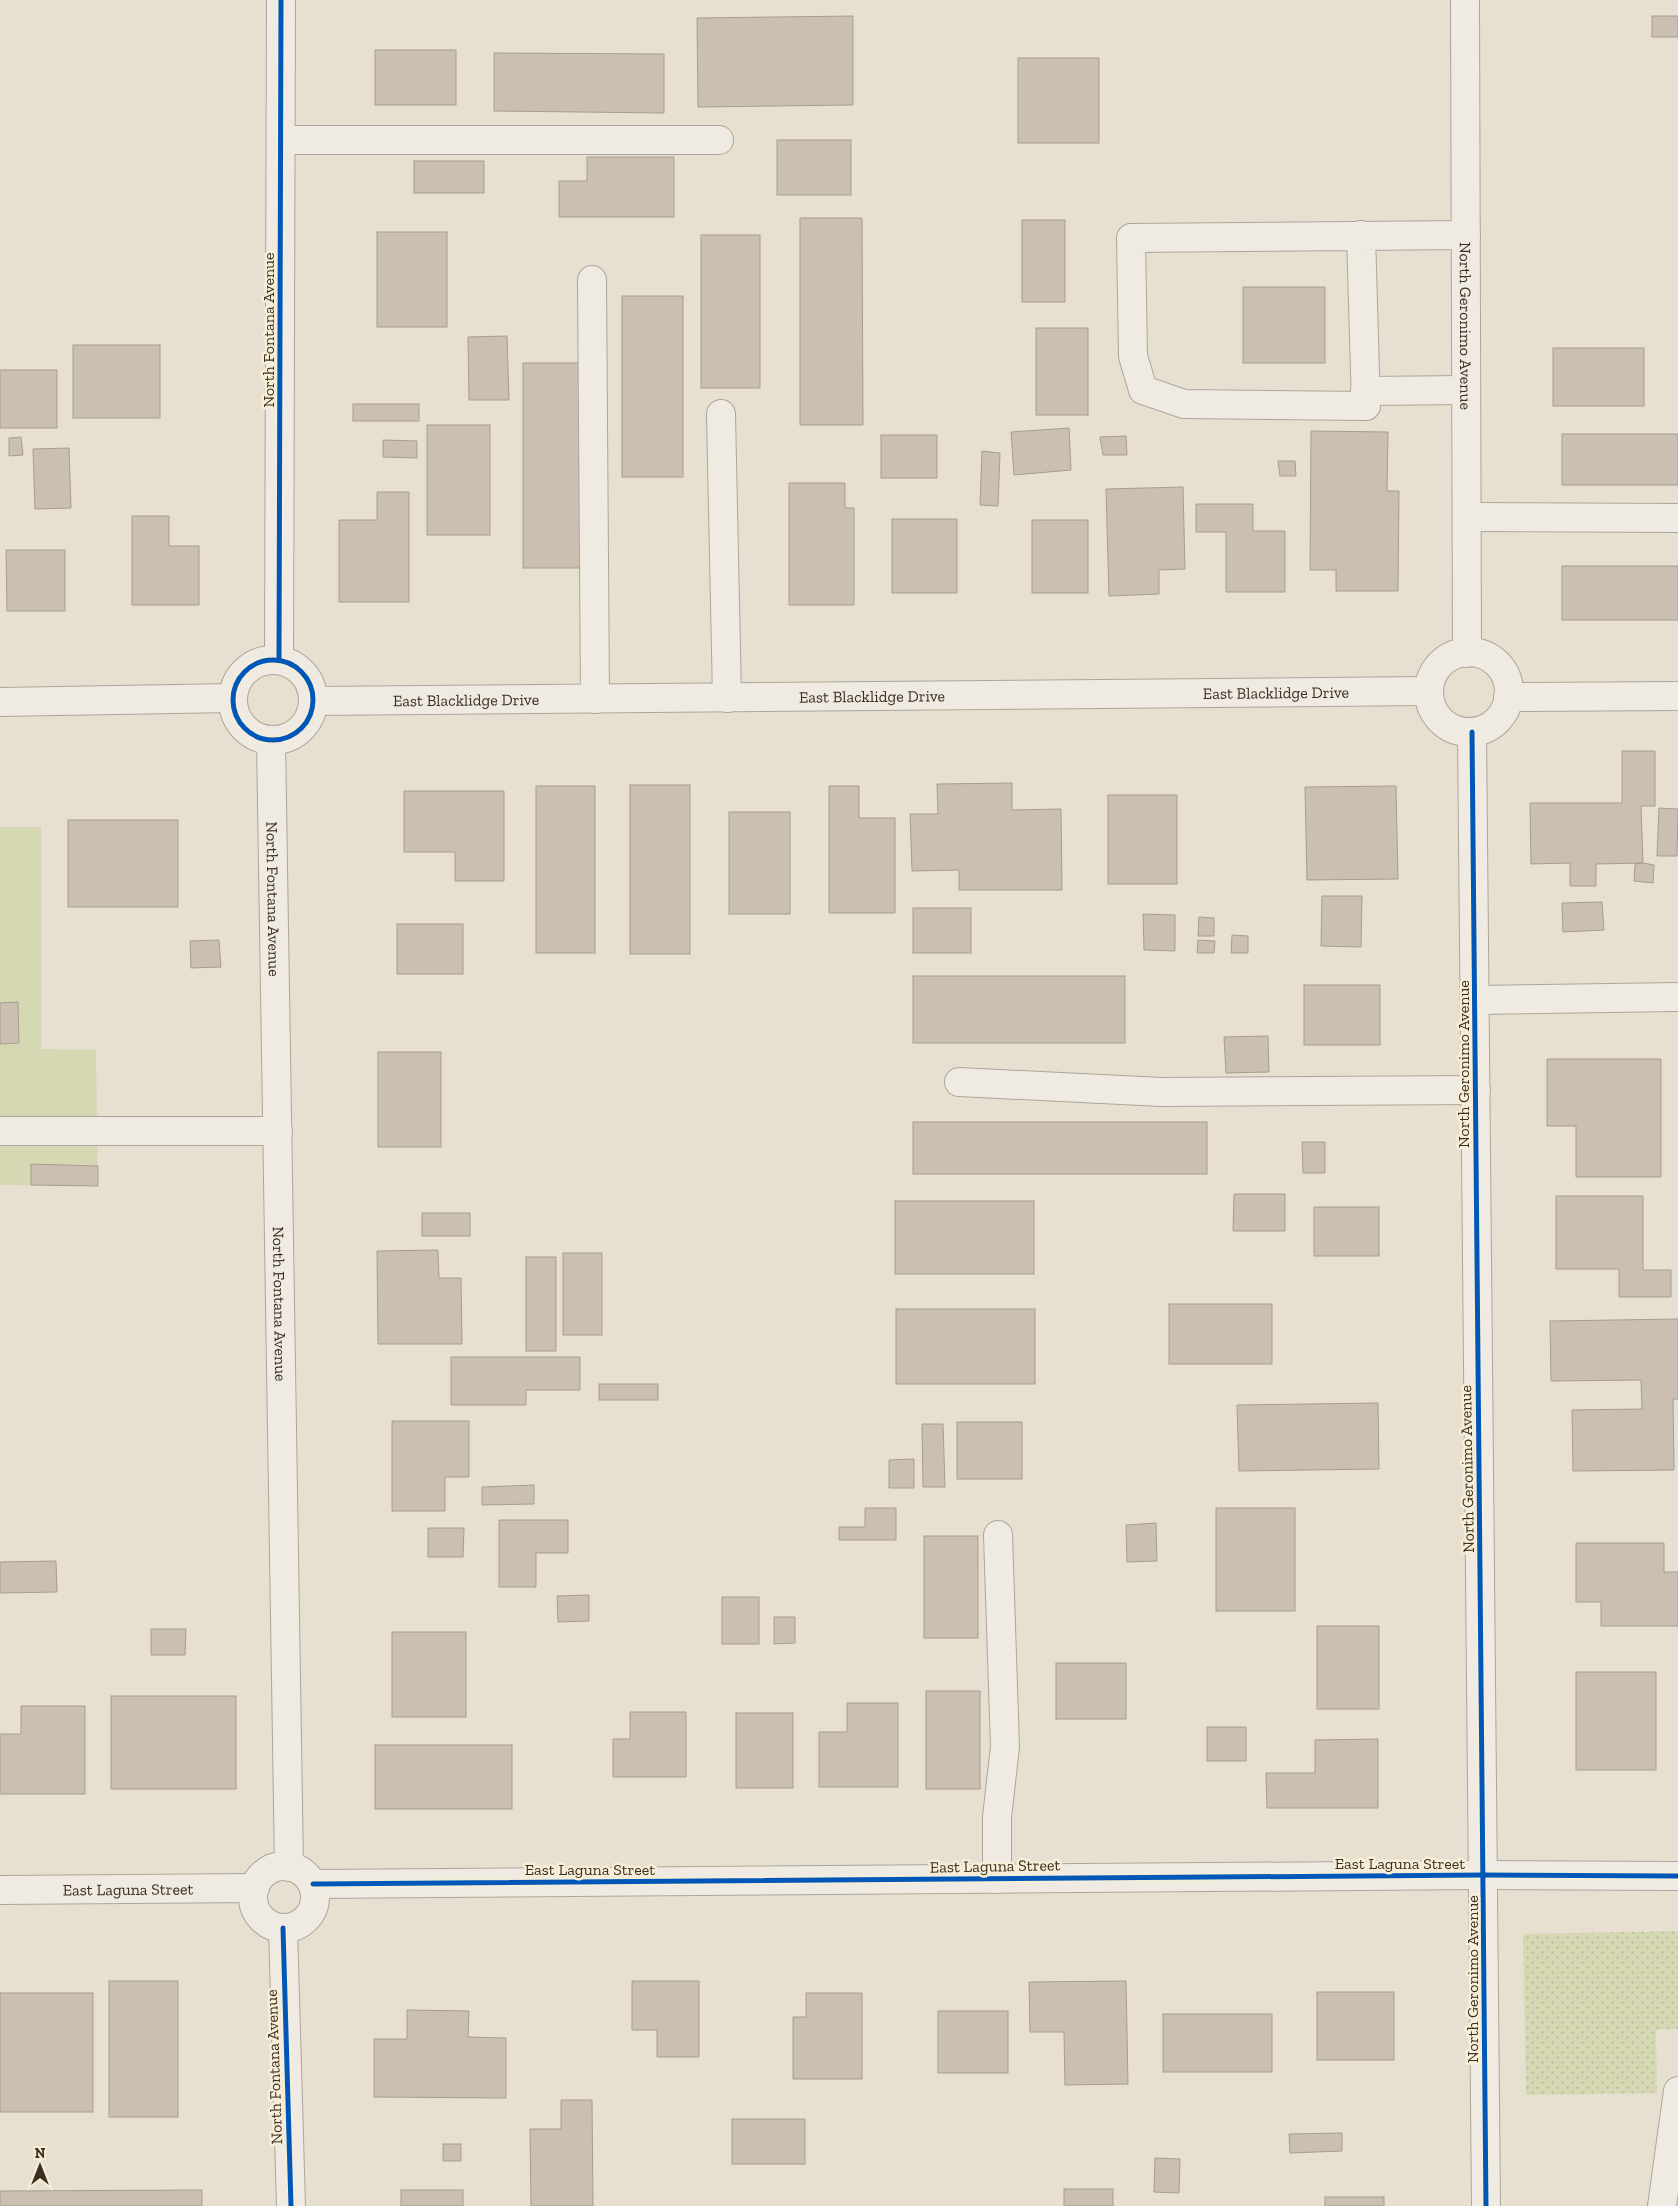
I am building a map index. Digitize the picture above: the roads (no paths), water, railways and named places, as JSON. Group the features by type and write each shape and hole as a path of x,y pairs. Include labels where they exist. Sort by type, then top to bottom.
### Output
{"street":[{"name":"North Fontana Avenue","path":"279,660 281,0"},
{"name":"North Geronimo Avenue","path":"1465,0 1467,652"},
{"path":"281,140 719,140"},
{"path":"1361,235 1366,406 1184,404 1143,390 1133,356 1131,238 1361,235 1466,235"},
{"path":"592,280 595,699"},
{"path":"1365,391 1466,390"},
{"path":"721,414 727,698"},
{"path":"1467,517 1678,518"},
{"path":"1467,652 1477,652 1490,658 1503,672 1508,683 1508,697 1504,709 1497,719 1486,728 1472,732 1458,730 1439,719 1432,708 1428,691 1431,678 1439,665 1447,658 1467,652"},
{"path":"264,660 279,660 292,664 308,678 312,685 314,701 311,716 303,728 285,739 271,740 253,735 239,722 233,698 236,683 243,672 264,660"},
{"name":"East Blacklidge Drive","path":"314,701 1428,691"},
{"path":"1508,697 1678,696"},
{"path":"0,702 233,698"},
{"name":"North Geronimo Avenue","path":"1472,732 1486,2206"},
{"name":"North Fontana Avenue","path":"271,740 289,1866"},
{"path":"1475,1000 1678,997"},
{"path":"959,1082 1162,1092 1476,1090"},
{"path":"0,1131 278,1132"},
{"path":"997,1879 997,1817 1005,1747 998,1535"},
{"path":"282,1865 303,1871 313,1884 314,1907 309,1916 293,1927 282,1928 264,1921 254,1903 255,1888 263,1874 272,1868 282,1865"},
{"name":"East Laguna Street","path":"313,1884 1483,1875 1678,1876"},
{"name":"East Laguna Street","path":"0,1890 255,1888"},
{"name":"North Fontana Avenue","path":"282,1928 291,2206"},
{"path":"1662,2206 1678,2091"}]}
